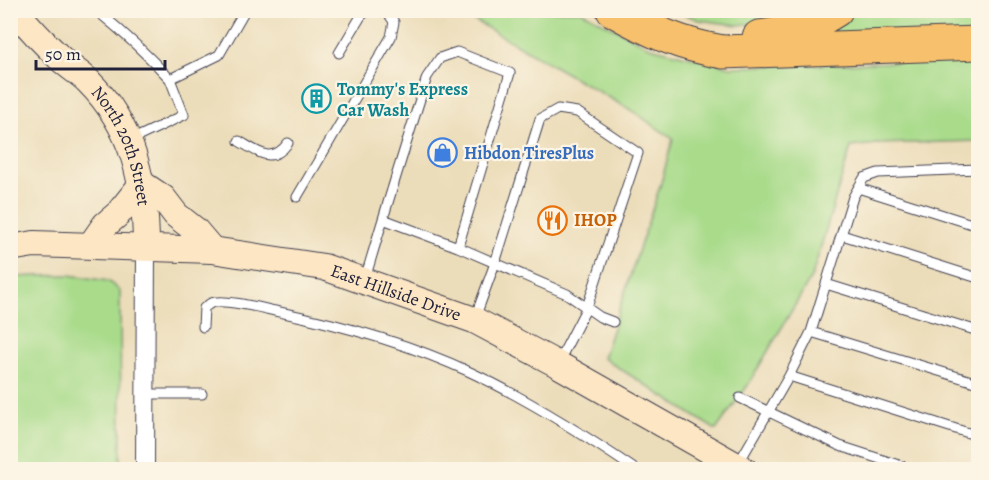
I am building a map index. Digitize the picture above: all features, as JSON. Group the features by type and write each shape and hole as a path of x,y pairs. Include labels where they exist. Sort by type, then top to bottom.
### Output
{"highway":[{"path":"613,10 693,47 723,52 978,43"},
{"path":"640,10 674,27 724,38 747,38 790,31 836,10"}],"street":[{"name":"North 20th Street","path":"17,22 89,82 112,111 129,141 142,184 146,215 146,247"},
{"path":"90,245 142,184 163,198 176,215 195,230 212,250"},
{"name":"East Hillside Drive","path":"10,248 34,244 212,250 324,267 474,320 557,364 739,468"},
{"path":"145,470 146,247"}],"lane":[{"path":"96,10 149,56 170,79 184,115 129,141"},
{"path":"170,79 219,55 245,10"},
{"path":"339,53 361,16 368,10"},
{"path":"297,197 391,37 394,22 386,10"},
{"path":"364,281 427,77 440,58 457,52 510,73 458,247"},
{"path":"474,320 495,263 540,119 558,109 577,112 638,153 587,307 557,364"},
{"path":"239,141 256,152 270,156 281,153 288,143"},
{"path":"739,468 811,332 853,197 864,178 878,173 978,169"},
{"path":"858,188 978,226"},
{"path":"383,219 458,247 567,294 600,317 613,322"},
{"path":"842,235 978,278"},
{"path":"826,284 978,331"},
{"path":"203,327 204,308 211,303 221,302 254,306 361,331 412,348 470,372 538,408 636,470"},
{"path":"811,332 978,383"},
{"path":"789,376 978,436"},
{"path":"145,394 202,394"},
{"path":"740,398 840,446 914,470"}],"green space":[{"path":"458,11 581,11 650,47 731,67 978,60 978,141 851,147 812,276 748,385 716,430 603,358 661,183 673,139 634,112"},
{"path":"676,11 808,11 790,20 737,25 699,20"},
{"path":"855,11 978,11 978,36 812,36"},
{"path":"69,275 108,281 120,291 121,469 11,469 11,277"}],"place":[{"name":"Tommy's Express Car Wash","path":"316,99"},
{"name":"Hibdon TiresPlus","path":"443,153"},
{"name":"IHOP","path":"553,220"}]}
